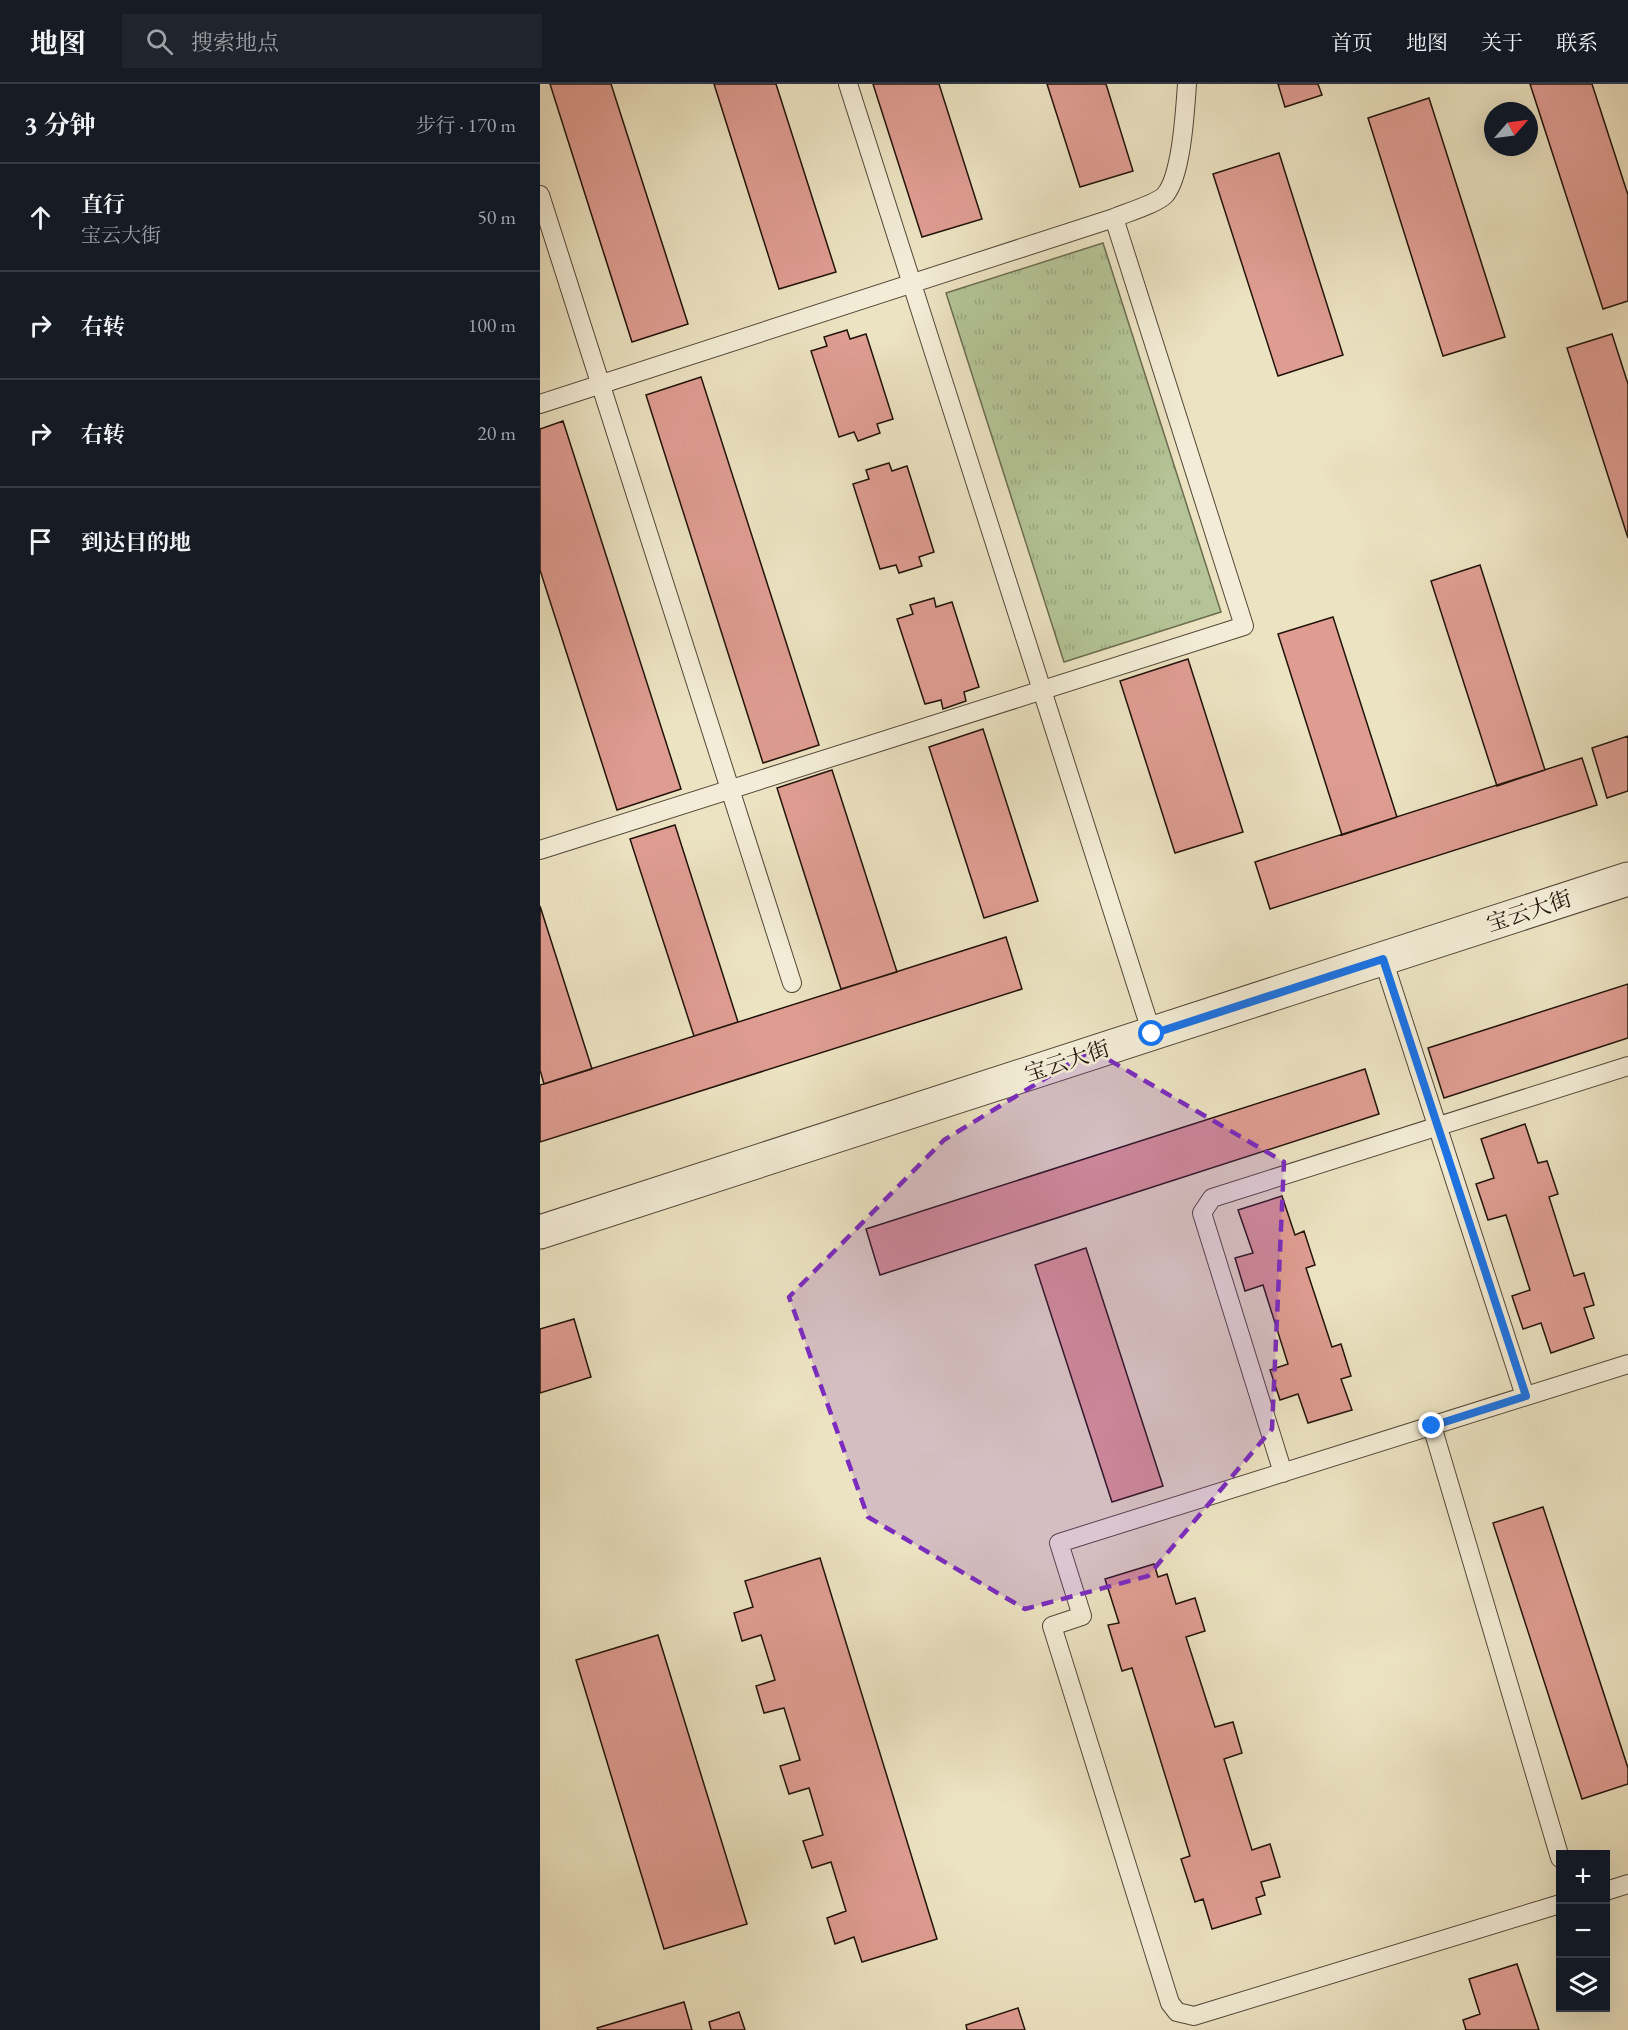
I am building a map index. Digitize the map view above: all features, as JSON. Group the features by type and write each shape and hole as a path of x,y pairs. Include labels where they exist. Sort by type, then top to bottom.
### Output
{"street":[{"name":"宝云大街","path":"540,1232 1628,879"}],"lane":[{"path":"848,84 1152,1034"},
{"path":"540,404 1114,218 1164,196 1174,179 1185,125 1186,84"},
{"path":"540,195 792,983"},
{"path":"540,850 1244,626 1114,218"},
{"path":"1383,959 1526,1396"},
{"path":"1283,1473 1202,1213 1212,1198 1628,1066"},
{"path":"1556,1906 1194,2016 1176,2012 1170,2003 1052,1626 1082,1616 1059,1543 1628,1364"},
{"path":"1432,1426 1558,1850"},
{"path":"1610,1889 1628,1884"}],"highlighted area":[{"path":"1092,1050 1284,1162 1272,1429 1148,1576 1025,1609 868,1517 789,1297 944,1140"}],"green space":[{"path":"1103,243 1221,612 1064,662 946,293"}],"building":[{"path":"550,84 611,84 688,324 632,342"},
{"path":"714,84 776,84 836,272 779,289"},
{"path":"873,84 939,84 982,219 922,237"},
{"path":"1047,84 1106,84 1133,171 1080,187"},
{"path":"1278,84 1318,84 1322,95 1285,107"},
{"path":"1530,84 1592,84 1628,195 1628,301 1603,309 1538,109 1538,102 1536,102"},
{"path":"1429,98 1505,337 1443,356 1368,118"},
{"path":"1279,153 1343,355 1278,376 1213,174"},
{"path":"847,330 850,339 866,334 893,419 877,424 880,433 858,441 854,432 839,437 811,351 827,346 824,337"},
{"path":"1612,334 1628,384 1628,538 1567,348"},
{"path":"701,377 819,745 763,763 646,395"},
{"path":"563,421 681,789 617,810 540,570 540,429"},
{"path":"889,463 892,471 907,466 934,552 919,557 922,566 899,573 896,565 880,569 853,484 869,479 866,470"},
{"path":"1480,565 1545,770 1497,786 1431,581"},
{"path":"934,598 936,607 952,602 979,687 964,692 966,701 943,709 941,700 925,704 897,619 913,614 910,605"},
{"path":"1333,617 1397,817 1342,835 1278,634"},
{"path":"1188,659 1243,832 1175,853 1120,681"},
{"path":"983,729 1038,901 984,918 929,747"},
{"path":"1628,736 1628,791 1607,798 1592,748"},
{"path":"1582,758 1597,805 1270,909 1255,862"},
{"path":"832,770 897,972 841,989 777,788"},
{"path":"675,825 738,1022 694,1036 630,839"},
{"path":"540,906 592,1069 544,1084 540,1070"},
{"path":"1006,937 1022,989 540,1142 540,1085"},
{"path":"1628,984 1628,1038 1444,1098 1428,1048"},
{"path":"1365,1069 1379,1114 880,1275 866,1229"},
{"path":"1525,1124 1538,1163 1547,1161 1558,1194 1549,1197 1574,1276 1584,1273 1594,1305 1584,1308 1594,1338 1551,1353 1541,1323 1523,1329 1512,1296 1530,1290 1506,1215 1488,1220 1476,1184 1494,1178 1481,1139"},
{"path":"1282,1196 1295,1235 1304,1231 1315,1265 1306,1268 1332,1347 1341,1344 1351,1376 1341,1379 1352,1410 1308,1423 1298,1394 1280,1400 1270,1370 1288,1364 1263,1285 1245,1291 1235,1258 1253,1253 1238,1210"},
{"path":"1086,1248 1163,1486 1112,1502 1035,1265"},
{"path":"574,1319 591,1377 540,1393 540,1329"},
{"path":"1543,1507 1628,1768 1628,1784 1582,1799 1493,1523"},
{"path":"820,1558 937,1939 862,1962 854,1937 835,1944 827,1918 846,1911 831,1862 812,1868 803,1841 823,1835 809,1788 789,1794 780,1766 800,1760 784,1708 764,1713 756,1686 775,1680 761,1635 742,1641 734,1613 753,1607 745,1581"},
{"path":"1154,1564 1158,1577 1167,1574 1176,1604 1195,1598 1205,1631 1186,1637 1215,1727 1233,1722 1242,1753 1224,1759 1252,1850 1270,1844 1280,1877 1261,1882 1265,1895 1256,1898 1261,1914 1212,1929 1203,1899 1195,1902 1181,1859 1190,1856 1132,1668 1122,1671 1108,1625 1119,1623 1105,1579"},
{"path":"658,1635 747,1924 664,1949 576,1660"},
{"path":"1517,1964 1539,2030 1466,2030 1463,2020 1480,2014 1469,1979"},
{"path":"684,2002 692,2030 598,2030 597,2028"},
{"path":"1018,2008 1025,2030 967,2030 966,2025"},
{"path":"739,2012 745,2030 711,2030 709,2022"}],"route":[{"path":"1152,1034 1383,959 1526,1396 1432,1426"}]}
